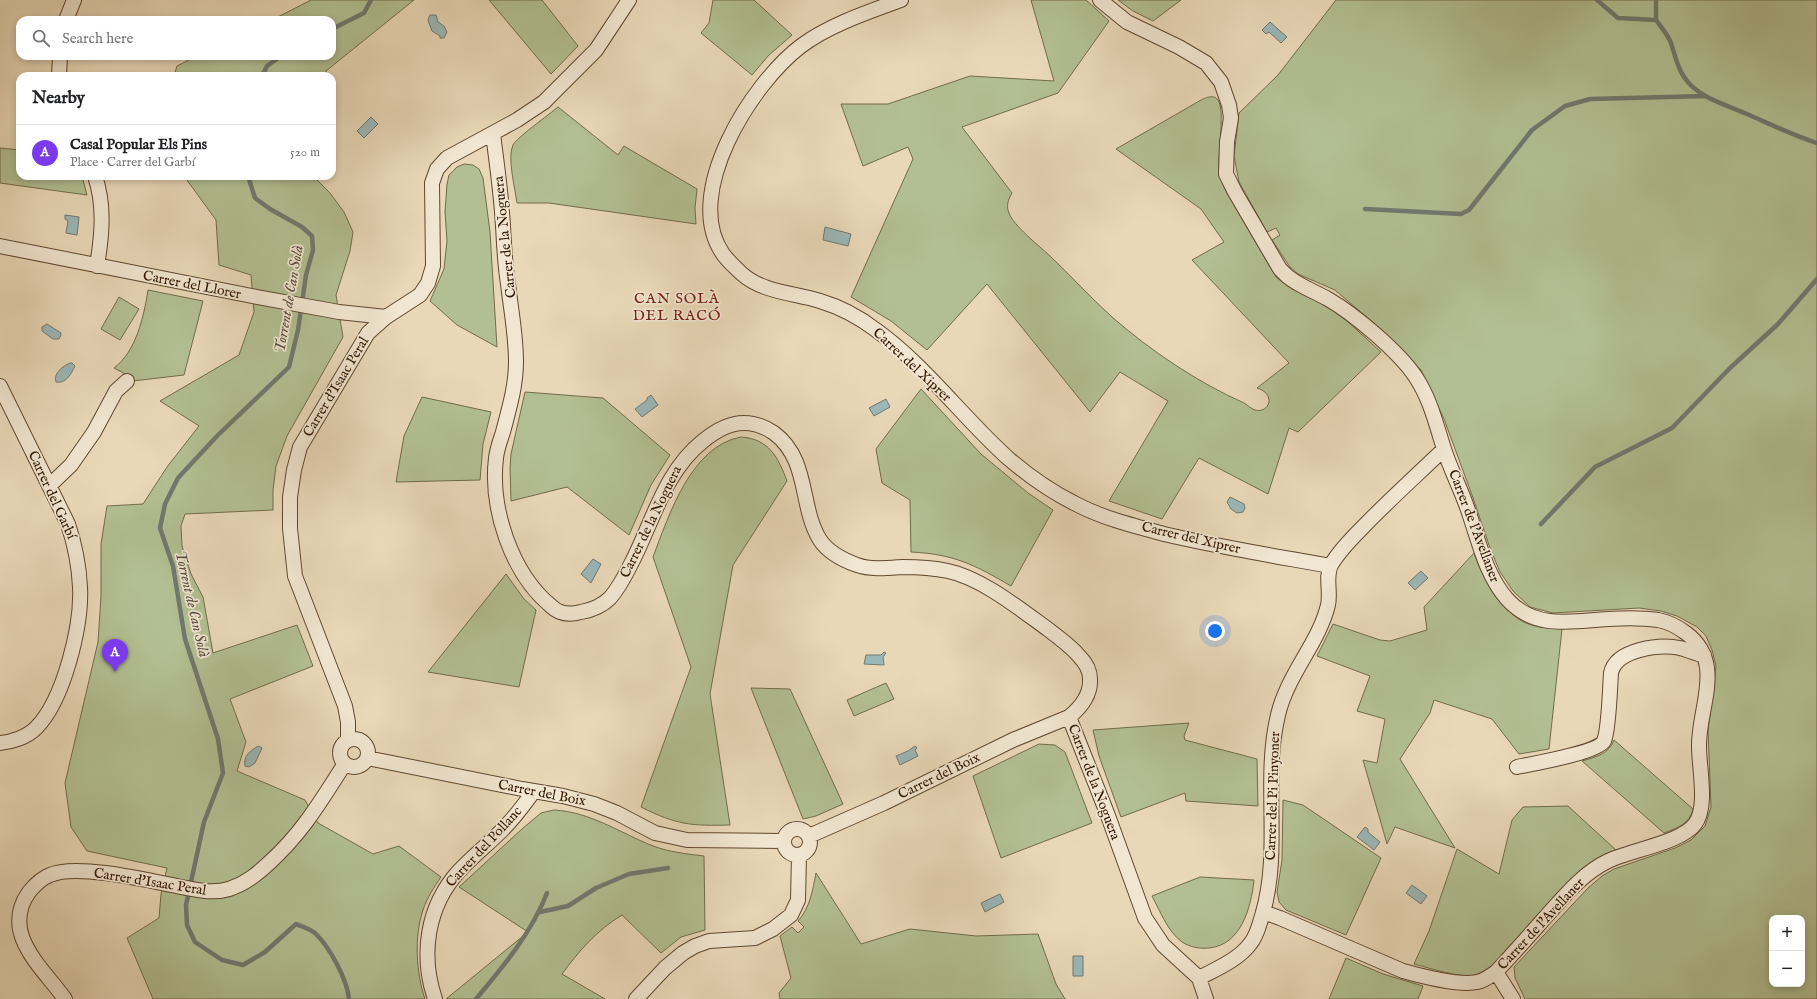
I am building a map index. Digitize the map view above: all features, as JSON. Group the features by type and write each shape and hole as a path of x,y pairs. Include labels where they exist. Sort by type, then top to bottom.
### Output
{"street":[{"path":"68,16 74,0"},
{"name":"Carrer d'Isaac Peral","path":"348,740 348,722 345,706 295,576 290,528 290,498 294,470 300,447 326,401 368,333 386,317 420,295 428,283 434,266 432,184 437,169 447,158 517,120 544,102 596,50 629,0"},
{"name":"Carrer del Xiprer","path":"901,0 837,26 801,46 784,61 763,84 749,104 725,146 717,168 711,193 711,220 715,236 722,253 743,275 757,284 837,307 870,325 908,357 1008,458 1047,488 1075,504 1119,521 1200,543 1330,566"},
{"name":"Carrer de l'Avellaner","path":"1100,0 1127,22 1179,47 1206,63 1221,82 1231,118 1227,142 1226,174 1235,192 1280,269 1293,281 1343,308 1402,360 1415,376 1423,390 1434,418 1490,572 1498,588 1516,608 1535,619 1553,623 1635,618 1662,621 1675,626 1693,639 1704,655 1708,668 1708,679 1699,744 1702,799 1701,809 1695,824 1679,837 1609,860 1592,871 1571,888 1496,972 1477,982 1462,982 1421,976 1403,971 1263,912"},
{"path":"59,72 60,60"},
{"name":"Carrer de la Noguera","path":"493,133 502,209 508,283 514,324 516,362 515,386 496,455 495,472 497,510 519,567 537,593 554,609 565,613 576,613 604,604 622,583 638,552 665,489 683,459 695,447 717,431 741,423 756,424 766,428 787,444 794,456 803,481 816,531 821,541 830,552 860,567 933,569 961,574 1016,606 1078,654 1088,669 1091,681 1088,694 1078,709 1068,717 1107,813 1145,918 1163,945 1199,978 1206,999"},
{"path":"96,180 101,199 102,228 98,266"},
{"name":"Carrer del Llorer","path":"0,246 257,297 339,312 386,317"},
{"path":"49,486 71,465 94,432 116,391 127,381"},
{"name":"Carrer del Garbí","path":"0,386 68,524 76,547 80,588 78,622 62,683 47,714 36,729 24,737 0,743"},
{"path":"1330,566 1339,553 1376,514 1444,449"},
{"name":"Carrer del Pi Pinyoner","path":"1199,978 1237,957 1250,944 1258,930 1268,895 1273,849 1272,766 1278,715 1292,676 1303,660 1328,604 1328,579 1330,566"},
{"path":"1517,767 1582,752 1603,743 1606,730 1611,673 1614,664 1624,656 1641,650 1661,647 1679,648 1704,655"},
{"name":"Carrer del Boix","path":"809,836 884,804 1013,740 1068,717"},
{"path":"348,740 360,740 366,745 368,752 367,758 364,764 349,767 344,765 340,754 340,749 348,740"},
{"name":"Carrer del Boix","path":"367,758 563,796 594,804 655,833 687,840 784,841"},
{"name":"Carrer d'Isaac Peral","path":"65,999 29,953 19,929 18,920 20,908 33,888 49,875 73,870 218,892 243,884 255,876 286,847 306,824 344,765"},
{"name":"Carrer del Pollanc","path":"435,999 429,972 427,947 429,926 444,891 459,871 506,826 534,791"},
{"path":"795,829 803,830 809,836 809,848 803,854 799,855 790,853 786,850 784,841 787,833 795,829"},
{"path":"636,999 665,968 683,953 695,946 709,942 755,938 773,929 791,915 798,900 799,855"},
{"path":"1496,972 1513,999"}],"green space":[{"path":"311,0 414,0 326,72 175,72 177,66 189,60 336,60 336,16 280,16"},
{"path":"489,0 542,0 578,46 551,74"},
{"path":"713,0 754,0 792,35 769,55 752,75 701,33 709,23"},
{"path":"1031,0 1086,0 1109,21 1058,93 962,127 1012,193 1009,198 1008,210 1011,218 1021,229 1112,317 1142,342 1192,376 1226,395 1254,409 1264,409 1269,403 1269,399 1263,391 1257,388 1289,363 1192,260 1224,242 1201,209 1116,149 1201,100 1208,97 1214,97 1219,102 1221,110 1219,172 1223,186 1276,277 1289,287 1328,307 1347,321 1381,352 1298,432 1289,428 1268,494 1199,458 1162,519 1109,501 1168,401 1120,372 1090,412 987,284 927,350 891,321 851,297 913,159 908,147 863,166 841,104 888,104 970,76 1054,81"},
{"path":"1118,0 1181,0 1153,21 1133,11"},
{"path":"1336,0 1817,0 1817,999 1525,999 1515,978 1514,967 1588,888 1602,876 1614,869 1675,848 1691,840 1705,826 1711,807 1708,730 1716,666 1712,650 1706,636 1697,627 1677,616 1661,611 1639,608 1553,613 1530,607 1513,591 1500,572 1490,548 1444,419 1421,370 1384,332 1335,290 1298,274 1290,267 1272,240 1280,235 1276,228 1267,232 1239,182 1234,156 1239,113 1278,75"},
{"path":"558,107 618,155 624,146 697,189 695,208 696,224 549,203 517,203 511,165 511,150 513,145 526,132"},
{"path":"0,148 16,150 16,180 83,180 87,195 0,183"},
{"path":"464,164 473,165 479,169 483,178 490,232 497,347 457,325 430,301 444,269 447,241 445,212 449,175 457,167"},
{"path":"187,180 317,180 330,193 344,212 353,232 350,251 336,295 343,337 287,436 276,466 273,490 273,510 185,514 181,526 182,546 191,574 203,597 213,653 297,625 313,666 230,699 246,742 237,771 305,800 318,823 373,854 399,846 441,877 425,906 418,932 418,966 425,999 153,999 127,938 159,918 161,894 167,868 87,851 71,827 65,783 98,642 101,596 101,544 107,506 143,504 167,467 199,426 160,401 239,355 254,312 251,275 219,265 216,220"},
{"path":"148,290 203,301 184,375 133,381 127,375 114,368 128,353 138,333"},
{"path":"119,297 139,309 120,340 101,329"},
{"path":"921,389 981,454 1028,493 1053,510 1011,586 964,562 940,555 911,552 910,500 882,483 876,449"},
{"path":"525,392 603,398 670,455 651,485 629,535 567,487 511,501 511,454"},
{"path":"422,397 491,412 483,444 480,480 396,482 404,436"},
{"path":"741,437 751,438 765,445 776,457 787,481 733,565 710,694 730,825 684,823 665,818 641,807 691,667 653,557 666,522 684,485 695,468 708,454 724,443"},
{"path":"1474,553 1486,581 1504,607 1512,614 1530,625 1562,629 1549,749 1519,754 1492,719 1434,700 1430,713 1400,759 1455,848 1395,827 1387,844 1363,760 1377,763 1385,719 1357,711 1370,676 1317,656 1333,624 1380,640 1390,641 1427,630 1424,607"},
{"path":"506,574 524,599 536,610 519,687 428,672"},
{"path":"886,683 894,699 854,716 847,700"},
{"path":"751,688 790,689 843,804 816,816 803,819"},
{"path":"1189,723 1184,736 1185,740 1257,759 1258,806 1186,801 1185,793 1121,817 1099,756 1093,730"},
{"path":"1614,740 1693,809 1686,822 1664,833 1582,761 1605,752 1612,745"},
{"path":"1039,744 1055,745 1065,752 1092,823 1001,858 973,776"},
{"path":"1283,800 1303,805 1381,858 1346,935 1286,910 1279,902 1277,892 1282,860"},
{"path":"1568,806 1616,850 1587,867 1573,878 1549,902 1498,960 1482,973 1463,976 1414,964 1429,931 1457,849 1499,874 1512,820 1523,807"},
{"path":"554,810 593,819 659,848 704,856 705,930 681,937 661,953 622,915 604,927 575,957 562,974 605,999 446,999 528,932 459,887 541,813"},
{"path":"816,873 861,944 910,929 976,936 1038,934 1056,984 1065,999 780,999 779,993 791,978 780,936 792,927 798,933 804,927 798,921 808,904"},
{"path":"1200,877 1254,880 1253,891 1247,913 1237,933 1220,945 1209,948 1198,948 1191,946 1177,938 1165,921 1152,896"},
{"path":"1346,958 1383,974 1423,986 1418,999 1329,999"}],"water":[{"path":"430,15 436,15 438,22 444,26 447,32 444,38 440,38 440,36 432,31 428,20"},
{"path":"1270,22 1287,37 1281,43 1269,32 1266,34 1262,30"},
{"path":"371,117 378,124 364,138 357,131"},
{"path":"65,215 79,217 77,235 66,233 68,221 65,219"},
{"path":"825,227 851,234 848,246 823,240"},
{"path":"47,324 61,333 59,339 53,339 42,331 42,327"},
{"path":"70,363 75,366 70,375 63,381 56,382 55,379 57,373 64,366"},
{"path":"651,395 658,405 642,417 635,409"},
{"path":"886,399 890,407 874,416 869,408"},
{"path":"1230,497 1244,504 1245,508 1243,512 1237,513 1231,509 1227,502"},
{"path":"593,559 601,564 591,583 581,574"},
{"path":"1421,571 1428,578 1415,590 1408,583"},
{"path":"884,652 886,653 883,657 884,665 864,664 866,655 881,655"},
{"path":"258,746 262,748 255,763 249,767 245,766 246,756"},
{"path":"915,746 917,748 915,750 918,756 900,765 896,756"},
{"path":"1365,827 1368,829 1368,832 1380,842 1374,850 1357,837"},
{"path":"1412,885 1427,896 1421,904 1406,893"},
{"path":"1000,894 1004,902 985,912 981,903"},
{"path":"1073,956 1083,956 1083,976 1073,976"}],"waterway":[{"name":"Torrent de Can Solà","path":"336,27 364,13 371,0"},
{"path":"1597,0 1618,18 1656,20"},
{"path":"1656,0 1656,20"},
{"path":"1656,20 1670,40 1678,65 1684,77 1697,90 1712,100 1817,143"},
{"name":"Torrent de Can Solà","path":"264,72 267,66 275,60"},
{"path":"1365,209 1461,214 1469,210 1532,130 1565,106 1590,99 1706,96"},
{"name":"Torrent de Can Solà","path":"249,180 255,198 270,209 302,227 312,236 313,250 306,275 298,330 289,367 217,436 178,478 165,504 160,528 173,566 185,639 218,739 223,773 204,822 186,905 187,925 195,942 222,960 243,965 265,952 296,924 309,929 316,934 332,955 345,982 349,999"},
{"path":"1541,524 1595,467 1672,428 1730,368 1778,324 1817,279"},
{"path":"540,912 568,906 596,888 629,874 668,868"},
{"path":"476,999 516,949 533,922 547,893"}],"place":[{"name":"Casal Popular Els Pins","path":"115,672"}],"district":[{"name":"CAN SOLÀ DEL RACÓ","path":"677,306"}]}
